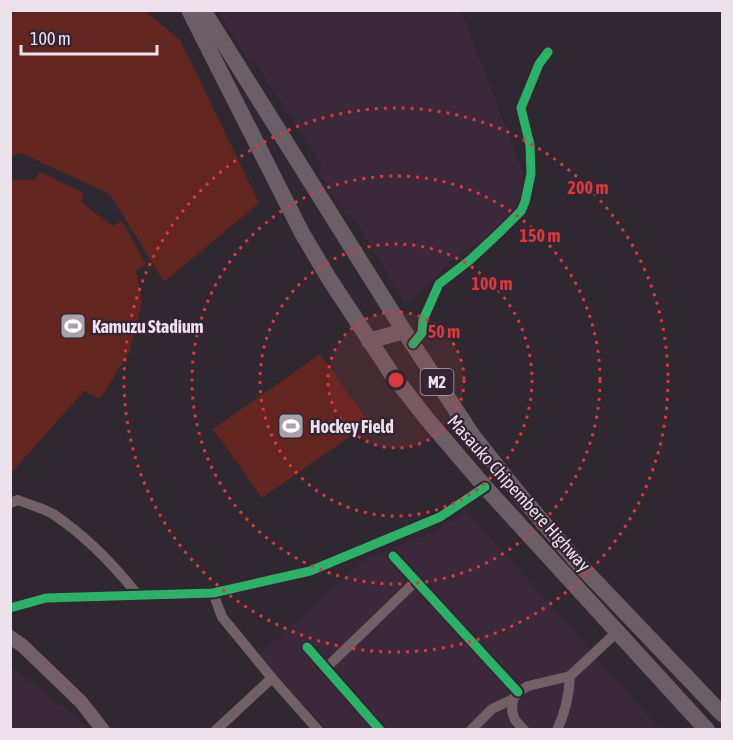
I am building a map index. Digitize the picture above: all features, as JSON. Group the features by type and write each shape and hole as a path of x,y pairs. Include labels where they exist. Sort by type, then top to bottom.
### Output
{"highway":[{"name":"Masauko Chipembere Highway","path":"189,10 297,223 369,341 427,419 485,487 706,729"},
{"name":"Masauko Chipembere Highway","path":"203,10 408,338 473,436 540,520 723,714"},
{"path":"369,341 408,338"}],"main road":[{"path":"10,637 23,646 81,702 103,729"}],"street":[{"path":"408,338 422,333 423,320 439,284 470,260 521,211 531,174 530,145 521,108 538,64 548,52"},
{"path":"10,608 46,598 213,593 310,571 440,517 485,487"},
{"path":"10,503 18,500 51,513 95,547 137,594"},
{"path":"393,556 516,696"},
{"path":"326,668 416,580"},
{"path":"213,593 222,617 318,729"},
{"path":"471,729 492,709 516,696 528,686 570,676 618,631"},
{"path":"307,647 380,729"},
{"path":"557,729 569,698 570,676"},
{"path":"216,729 272,678"},
{"path":"516,696 512,711 515,720 524,729"}],"shaded area":[{"path":"20,10 145,11 180,40 259,203 164,282 110,194 21,153 11,156 11,15"},
{"path":"218,11 461,11 525,177 516,210 498,230 451,260 420,294 404,303 355,219 344,213 319,172 321,164 253,59 249,61"},
{"name":"Kamuzu Stadium","path":"40,172 84,193 81,202 112,226 122,221 146,265 136,271 142,302 130,351 100,399 84,391 11,473 11,179 35,180"},
{"name":"Hockey Field","path":"320,354 369,423 262,498 213,429"},
{"path":"467,511 660,729 325,729 259,655 365,559 436,531"},
{"path":"11,666 76,717 88,729 11,729"}],"cycle path":[{"path":"413,344 422,333 423,320 439,284 470,260 521,211 531,174 530,145 521,108 539,64 548,52"},
{"path":"10,608 46,598 213,593 310,571 440,517 485,487"},
{"path":"393,556 518,692"},
{"path":"307,647 380,730"}],"place":[{"name":"Kamuzu Stadium","path":"73,326"},
{"name":"Hockey Field","path":"291,426"}]}
